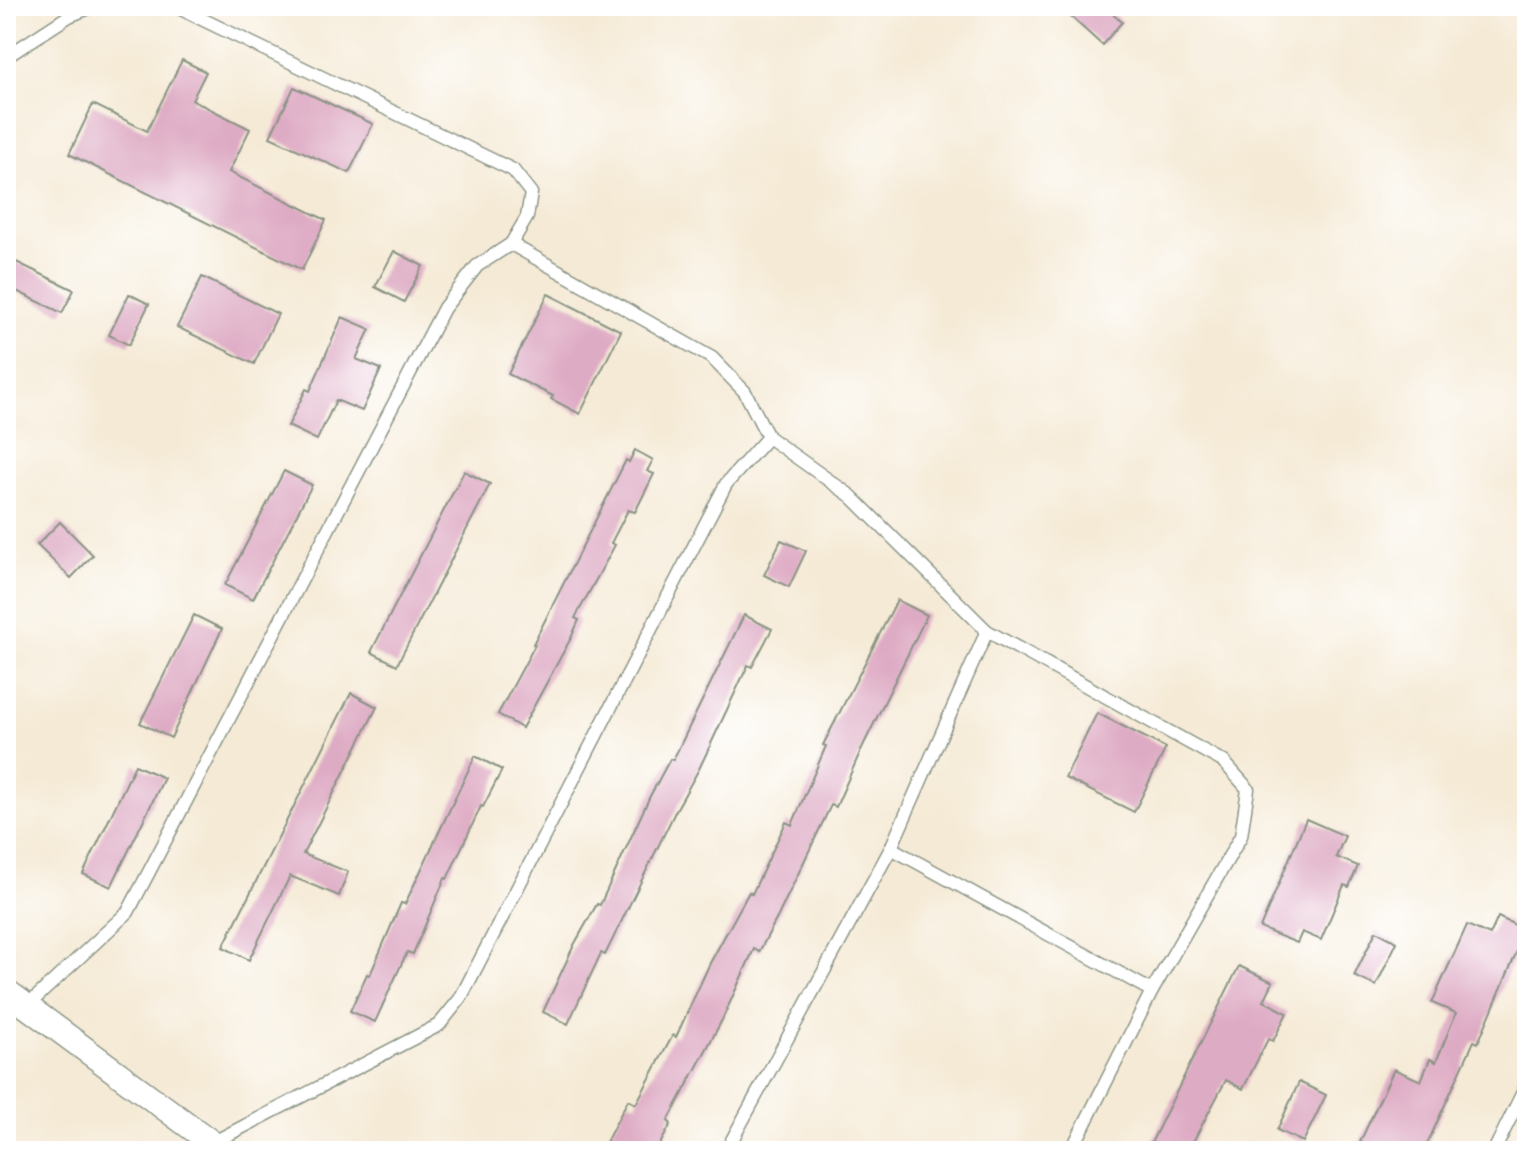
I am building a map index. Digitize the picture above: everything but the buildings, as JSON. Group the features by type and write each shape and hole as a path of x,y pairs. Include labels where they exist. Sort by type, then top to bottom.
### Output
{"street":[{"path":"6,991 217,1147"}],"lane":[{"path":"6,57 69,16 94,6"},
{"path":"27,1006 128,912 444,308 477,266 511,244 527,217 531,193 513,170 179,8 164,6"},
{"path":"511,244 712,358 745,392 768,437 851,496 987,631 1224,762 1248,789 1241,836 1152,991 1071,1151"},
{"path":"217,1147 439,1025 460,999 726,484 768,437"},
{"path":"726,1151 891,848 987,631"},
{"path":"891,848 1152,991"},
{"path":"1494,1151 1527,1084"}]}
